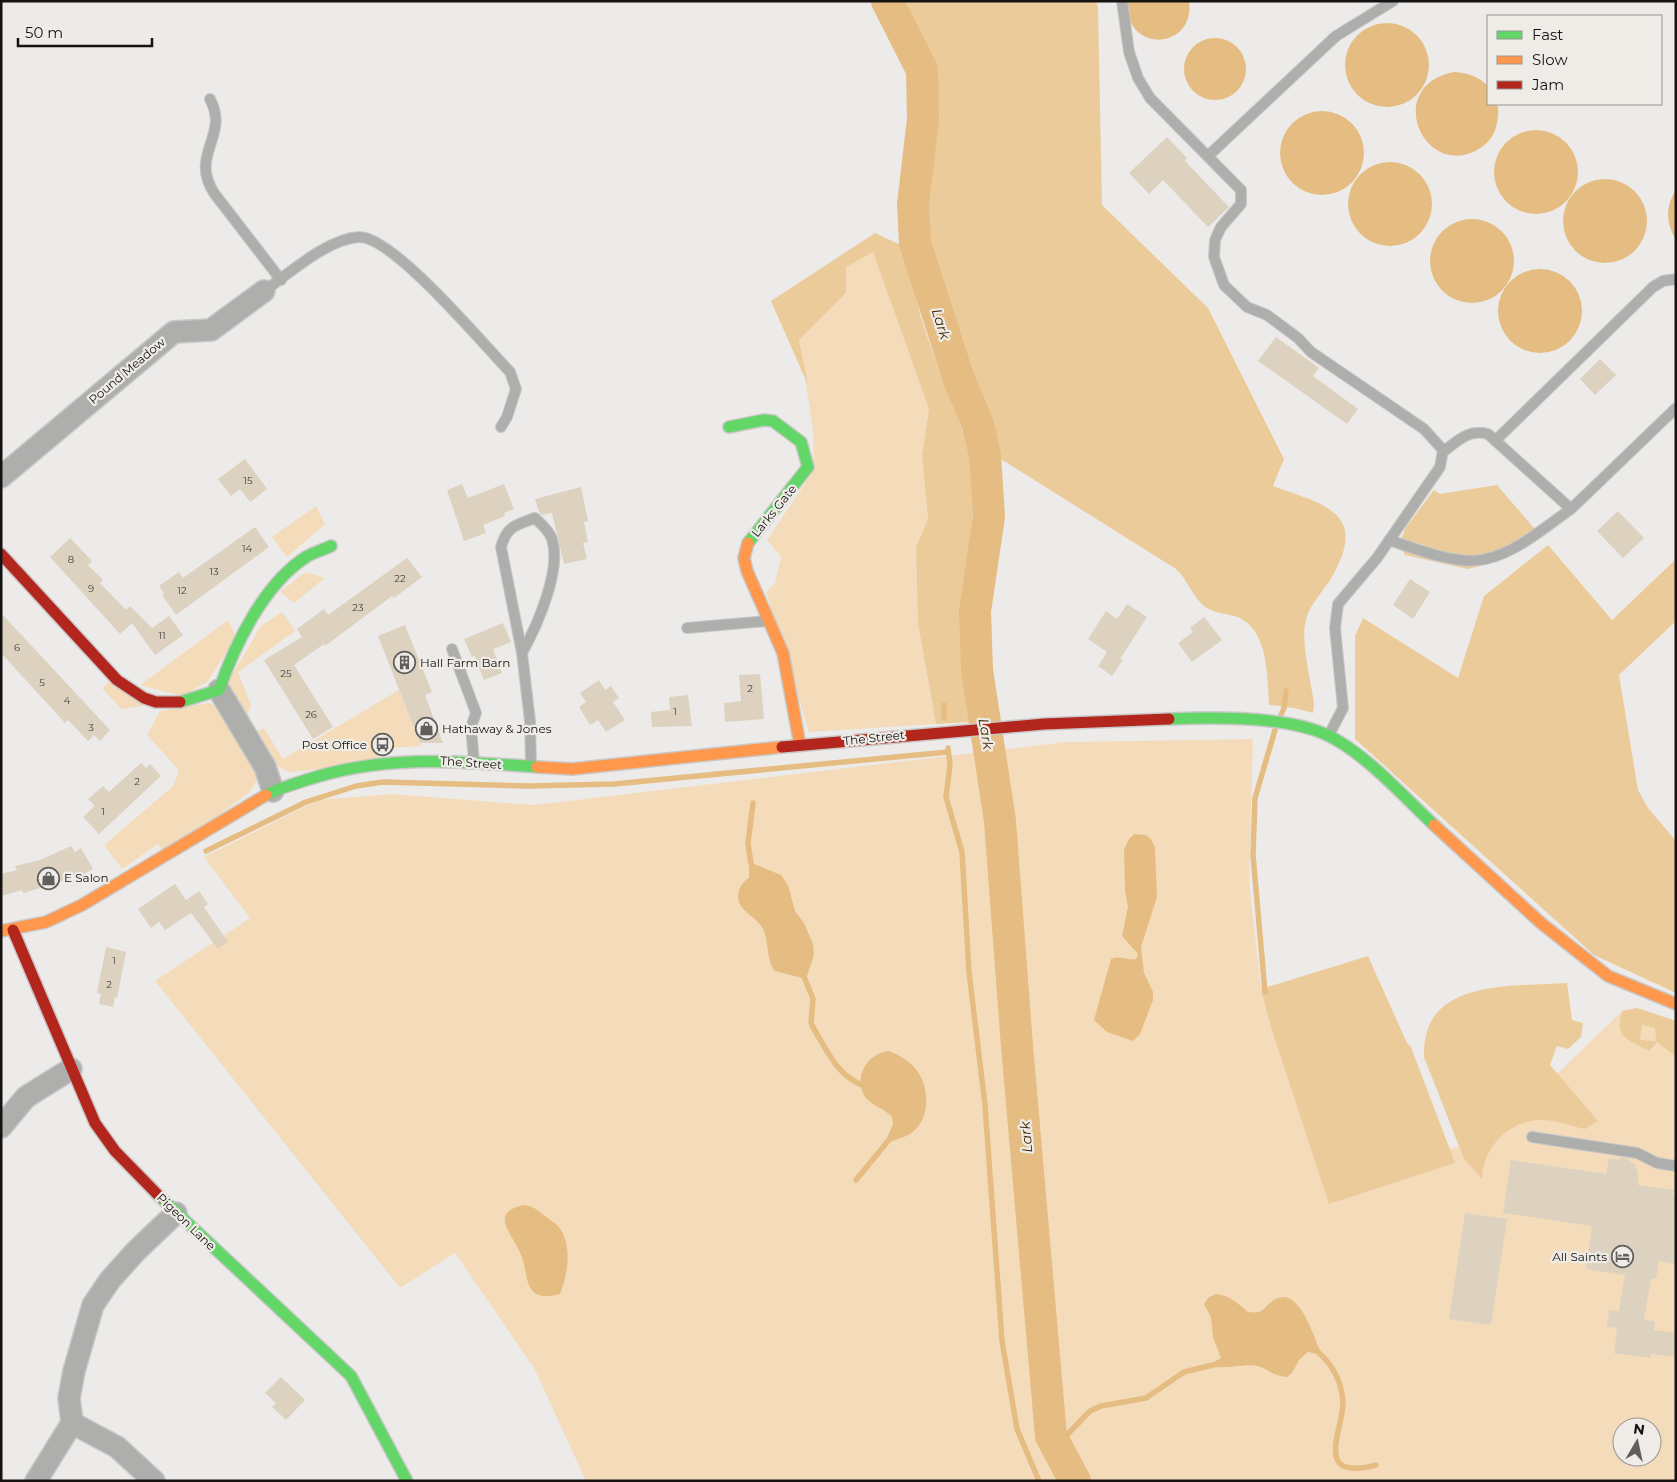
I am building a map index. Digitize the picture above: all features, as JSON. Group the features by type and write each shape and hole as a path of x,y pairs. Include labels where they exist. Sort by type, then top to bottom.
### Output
{"main road":[{"name":"Larks Gate","path":"729,428 764,420 773,421 801,442 806,453 808,467 748,543 744,558 747,570 783,653 800,745"},
{"path":"1,554 117,680 136,696 156,703 171,705 219,690 225,672 240,642 264,603 284,577 307,557 331,546"},
{"name":"The Street","path":"7,930 46,922 82,905 140,872 212,826 273,792 337,770 369,764 439,760 531,768 572,769 800,745 979,729 1197,718 1273,722 1328,735 1357,754 1541,923 1608,976 1676,1004"},
{"name":"Pigeon Lane","path":"7,930 95,1122 114,1151 176,1213 351,1376 407,1481"}],"street":[{"name":"Pound Meadow","path":"1,476 174,332 212,330 272,285"},
{"path":"219,690 265,767 273,792"},
{"path":"1,1127 26,1097 71,1069"},
{"path":"36,1481 72,1423 69,1398 74,1371 92,1305 110,1280 136,1250 176,1213"},
{"path":"72,1423 117,1447 154,1481"}],"lane":[{"path":"1122,1 1129,52 1138,78 1150,98 1241,190 1241,204 1221,227 1215,240 1214,257 1224,285 1247,306 1267,315 1298,338 1311,352 1424,429 1443,450 1440,467 1377,558 1338,604 1335,628 1342,708 1328,735"},
{"path":"1208,156 1336,36 1393,1"},
{"path":"210,99 216,114 216,121 204,162 206,179 272,285 332,244 360,237 381,244 408,264 510,372 516,389 507,417 501,427"},
{"path":"1496,440 1653,287 1663,281 1676,279"},
{"path":"1389,540 1467,561 1486,560 1509,551 1571,509 1676,408"},
{"path":"1443,452 1470,433 1478,432 1496,440 1571,509"},
{"path":"522,653 539,619 555,555 552,537 535,518 516,524 505,533 501,547 522,653 530,720 531,768"},
{"path":"687,628 770,620"},
{"path":"452,649 476,713 471,727 474,763"},
{"path":"1532,1137 1637,1153 1657,1163 1676,1166"}],"shaded area":[{"path":"888,1 1096,1 1098,7 1102,205 1208,308 1284,459 1273,486 1325,506 1336,515 1344,526 1345,540 1341,558 1330,580 1311,607 1305,625 1306,659 1314,703 1313,713 1294,708 1269,705 1265,657 1256,634 1249,625 1240,618 1208,609 1196,597 1176,569 996,456 965,368 943,318 932,273 928,205 934,132 930,81 906,29"},
{"path":"1128,1 1189,1 1188,18 1182,30 1171,37 1159,40 1147,37 1136,30 1129,18"},
{"path":"1387,23 1403,26 1422,42 1426,49 1429,65 1426,81 1410,100 1403,104 1387,107 1371,104 1352,88 1348,81 1345,65 1348,49 1364,30 1371,26"},
{"path":"1209,38 1221,38 1237,47 1244,57 1246,69 1244,81 1237,91 1221,100 1209,100 1198,95 1189,86 1184,75 1184,63 1189,52 1198,43"},
{"path":"1454,72 1472,76 1487,85 1487,105 1498,106 1498,117 1493,134 1487,143 1482,147 1461,155 1443,153 1429,144 1419,129 1416,112 1420,95 1432,81"},
{"path":"1322,111 1338,114 1357,130 1361,137 1364,153 1361,169 1345,188 1338,192 1322,195 1306,192 1287,176 1283,169 1280,153 1283,137 1299,118 1306,114"},
{"path":"1536,130 1552,133 1571,149 1575,156 1578,172 1575,188 1559,207 1552,211 1536,214 1520,211 1501,195 1497,188 1494,172 1497,156 1513,137 1520,133"},
{"path":"1390,162 1406,165 1425,181 1429,188 1432,204 1429,220 1413,239 1406,243 1390,246 1374,243 1355,227 1351,220 1348,204 1351,188 1367,169 1374,165"},
{"path":"1605,179 1621,182 1640,198 1644,205 1647,221 1644,237 1628,256 1621,260 1605,263 1589,260 1570,244 1566,237 1563,221 1566,205 1582,186 1589,182"},
{"path":"1676,190 1676,240 1670,227 1668,215 1672,196"},
{"path":"1472,219 1488,222 1507,238 1511,245 1514,261 1511,277 1495,296 1488,300 1472,303 1456,300 1437,284 1433,277 1430,261 1433,245 1449,226 1456,222"},
{"path":"875,233 903,246 921,318 971,458 974,551 964,592 961,641 972,722 936,724 918,624 916,547 928,519 922,455 929,409 873,252 846,267 846,293 799,340 808,385 771,301"},
{"path":"873,251 929,409 922,455 928,519 916,547 918,624 936,724 809,732 766,592 775,583 781,557 767,540 814,470 813,430 799,340 846,293 845,267"},
{"path":"1540,269 1556,272 1575,288 1579,295 1582,311 1579,327 1563,346 1556,350 1540,353 1524,350 1505,334 1501,327 1498,311 1501,295 1517,276 1524,272"},
{"path":"1497,485 1540,535 1496,560 1467,569 1405,555 1399,545 1406,527 1434,490 1440,494"},
{"path":"316,506 325,524 287,557 272,537"},
{"path":"1548,545 1612,620 1676,559 1676,621 1619,675 1638,790 1648,808 1676,841 1676,993 1594,955 1355,739 1355,636 1363,618 1458,678 1484,596"},
{"path":"310,573 325,578 294,603 280,592 303,574"},
{"path":"282,612 295,631 238,672 251,705 245,721 232,699 229,680 261,626"},
{"path":"228,620 236,637 208,681 183,696 140,685"},
{"path":"114,677 143,706 121,709 102,688"},
{"path":"399,690 421,746 378,749 380,763 290,772 276,766 254,733 264,728 283,759"},
{"path":"209,703 219,707 257,772 256,782 250,792 165,855 158,844 122,869 104,845 173,786 179,770 147,735 160,711"},
{"path":"1253,739 1249,881 1261,989 1266,1003 1372,966 1450,1149 1495,1134 1622,1011 1637,1008 1676,1021 1676,1481 586,1481 534,1368 455,1253 400,1288 155,981 250,918 204,857 318,800 392,794 534,805 1066,742"},
{"path":"1134,834 1146,835 1151,839 1155,848 1157,897 1141,947 1144,973 1153,992 1153,1000 1140,1034 1133,1041 1107,1032 1094,1020 1111,959 1136,959 1138,954 1122,936 1128,907 1125,891 1124,850 1129,839"},
{"path":"749,858 752,863 781,875 788,885 795,911 804,923 813,944 814,955 806,979 775,971 770,961 762,927 744,910 739,902 738,894 740,888 749,878"},
{"path":"1368,956 1407,1043 1411,1047 1455,1163 1329,1204 1271,1027 1261,989"},
{"path":"1567,983 1572,1020 1583,1023 1581,1037 1568,1049 1557,1046 1550,1065 1598,1121 1585,1129 1544,1120 1528,1122 1517,1126 1499,1138 1492,1147 1483,1167 1482,1179 1464,1159 1424,1057 1427,1031 1437,1013 1453,1000 1474,992 1497,987"},
{"path":"1637,1008 1676,1021 1676,1057 1657,1042 1649,1051 1625,1037 1621,1033 1620,1027 1622,1011","holes":["1642,1025 1655,1028 1656,1041 1640,1040"]},
{"path":"889,1051 903,1058 920,1075 925,1091 926,1108 920,1124 915,1130 884,1145 893,1124 892,1117 866,1098 862,1091 861,1075 868,1062 881,1053"},
{"path":"525,1205 536,1209 558,1226 563,1233 568,1259 560,1294 539,1295 529,1286 524,1263 505,1219 507,1213 513,1208"},
{"path":"1216,1294 1230,1298 1248,1312 1261,1311 1274,1300 1283,1297 1291,1300 1305,1316 1322,1355 1308,1352 1299,1360 1292,1373 1287,1377 1254,1365 1207,1366 1221,1358 1213,1337 1211,1317 1204,1304 1209,1297"}],"building":[{"path":"1167,137 1187,158 1185,161 1229,207 1208,227 1163,180 1149,194 1129,173"},
{"path":"1276,337 1319,368 1313,376 1358,409 1347,424 1258,361"},
{"path":"1600,359 1616,375 1595,395 1580,379"},
{"path":"245,459 267,489 250,502 240,489 231,496 218,479"},
{"path":"462,484 468,498 504,484 514,509 504,513 505,516 483,525 486,533 464,541 447,490"},
{"path":"581,487 588,521 584,522 588,542 583,543 587,559 564,564 552,513 542,515 539,512 535,499"},
{"path":"1618,511 1644,538 1623,558 1597,531"},
{"path":"255,527 269,547 176,615 162,595 164,593 159,586 179,572 183,578"},
{"path":"70,538 92,561 88,565 103,580 100,583 126,610 130,606 152,628 169,616 183,635 155,655 132,623 120,634 50,557"},
{"path":"407,558 422,577 394,598 392,596 325,646 324,644 294,665 333,727 313,739 264,660 302,637 297,629 324,609 328,615"},
{"path":"1410,579 1430,592 1413,619 1393,605"},
{"path":"1127,604 1147,617 1120,659 1123,660 1112,676 1098,666 1107,652 1088,639 1106,611 1117,619"},
{"path":"1,613 110,730 100,741 94,735 88,741 68,720 65,723 1,653"},
{"path":"1204,617 1222,640 1192,662 1178,643 1193,632 1190,628"},
{"path":"503,623 511,642 493,649 502,673 484,680 474,655 472,657 464,639"},
{"name":"Hall Farm Barn","path":"405,625 432,692 425,695 443,743 420,743 378,636"},
{"path":"760,674 764,719 725,722 724,703 741,701 739,675"},
{"path":"599,680 605,690 611,686 619,698 613,702 625,720 606,732 598,720 590,725 579,707 586,702 580,693"},
{"path":"688,695 692,726 652,727 651,712 670,710 669,697"},
{"path":"141,763 146,768 150,764 161,776 99,834 83,817 95,806 88,799 103,786 109,792"},
{"path":"71,846 75,852 81,848 93,869 79,877 77,873 58,883 23,893 22,890 1,896 1,874 17,870 15,866 40,860"},
{"path":"175,884 186,900 199,891 208,904 204,907 228,942 218,949 191,913 165,930 159,922 151,928 138,909"},
{"path":"106,947 126,952 117,998 115,997 113,1007 99,1004 101,994 97,993"},
{"name":"All Saints","path":"1621,1157 1626,1158 1635,1165 1638,1173 1638,1185 1674,1190 1673,1196 1676,1196 1676,1264 1659,1261 1656,1279 1651,1279 1644,1320 1655,1321 1654,1330 1676,1333 1676,1357 1651,1354 1651,1358 1614,1353 1617,1328 1607,1327 1609,1310 1619,1311 1625,1275 1586,1269 1592,1226 1503,1213 1511,1160 1606,1174 1609,1158 1620,1160"},
{"path":"1465,1213 1507,1219 1491,1325 1449,1319"},
{"path":"281,1377 305,1400 286,1420 272,1407 276,1403 265,1393"}],"waterway":[{"name":"Lark","path":"887,1 922,70 923,119 913,204 915,243 958,377 978,425 985,455 989,517 975,611 977,670 1000,821 1017,1046 1051,1436 1075,1481"},
{"path":"1280,717 1284,708 1286,691"},
{"path":"944,705 944,718"},
{"path":"1265,992 1253,855 1255,798 1275,730"},
{"path":"948,748 950,765 946,797 962,852 969,972 985,1105 1002,1341 1017,1429 1039,1481"},
{"path":"206,851 306,802 356,786 383,782 529,786 614,784 948,752"},
{"path":"751,864 748,843 753,803"},
{"path":"803,974 813,999 811,1023 814,1029 842,1072 849,1078 868,1087"},
{"path":"856,1180 888,1141"},
{"path":"1317,1351 1328,1362 1335,1373 1342,1393 1342,1412 1335,1450 1337,1460 1344,1466 1356,1468 1376,1465"},
{"path":"1053,1435 1057,1438 1064,1438 1090,1411 1101,1406 1146,1398 1184,1372 1213,1365"}],"traffic: fast":[{"path":"729,427 764,420 773,421 801,442 808,467 748,543"},
{"path":"180,702 219,690 242,635 264,599 277,583 306,557 331,546"},
{"path":"1169,719 1228,718 1271,721 1292,724 1327,735 1355,752 1434,825"},
{"path":"266,795 275,790 335,772 392,763 449,762 537,767"},
{"path":"160,1197 351,1376 407,1481"}],"traffic: slow":[{"path":"748,543 744,558 747,571 783,653 800,745"},
{"path":"537,767 572,769 782,747"},
{"path":"1,931 46,922 82,905 266,795"},
{"path":"1434,825 1541,923 1608,976 1676,1004"}],"traffic: jam":[{"path":"1,554 117,680 144,698 156,702 180,702"},
{"path":"782,747 1044,724 1169,719"},
{"path":"13,930 95,1123 115,1151 160,1197"}],"place":[{"name":"Hall Farm Barn","path":"404,663"},
{"name":"Hathaway & Jones","path":"426,729"},
{"name":"Post Office","path":"383,745"},
{"name":"E Salon","path":"48,878"},
{"name":"All Saints","path":"1623,1257"}]}
